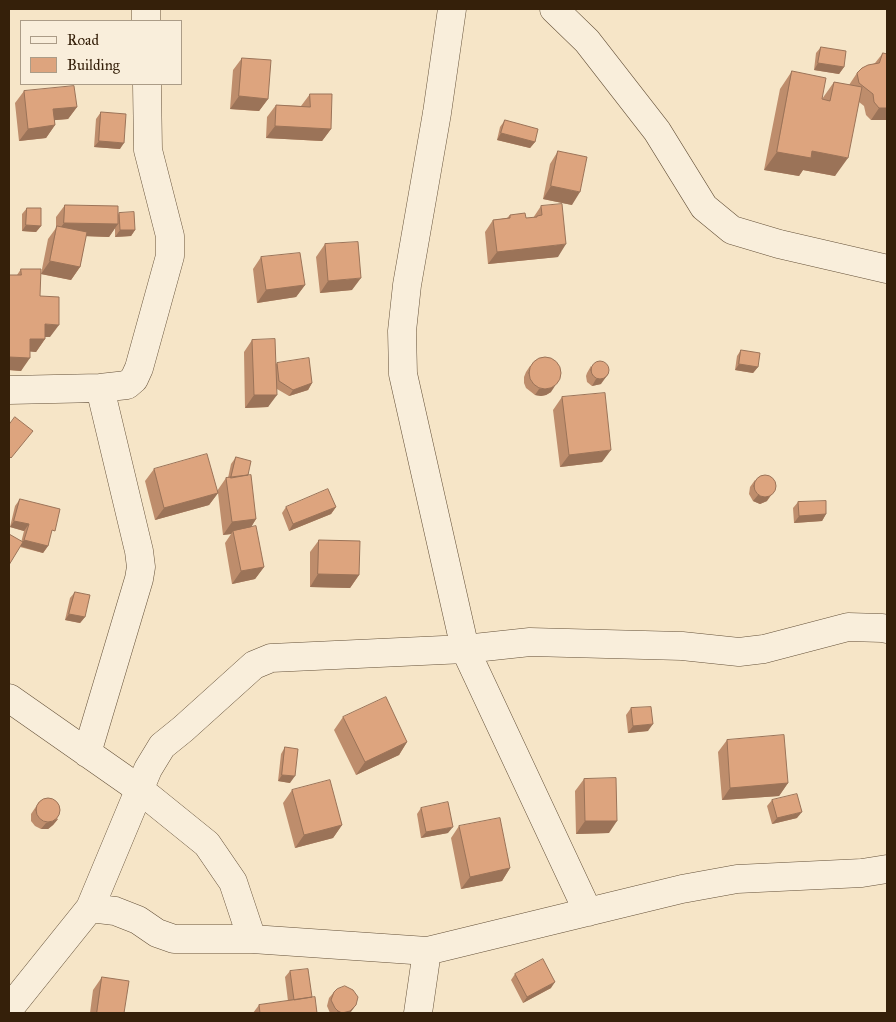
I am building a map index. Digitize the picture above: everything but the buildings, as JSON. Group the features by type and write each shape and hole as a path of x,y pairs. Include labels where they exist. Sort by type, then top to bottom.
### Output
{"street":[{"path":"452,9 437,113 406,285 402,331 403,374 465,649 588,912"},
{"path":"554,9 586,41 657,131 704,207 732,230 779,244 887,270"},
{"path":"9,390 100,388 127,385 134,379 139,368 170,256 170,236 148,150 147,85"},
{"path":"87,753 141,567 139,551 100,388"},
{"path":"9,1009 90,908 139,789 162,746 254,665 271,658 465,649 530,642 682,646 739,652 764,649 848,627 887,629"},
{"path":"9,698 139,789 207,844 233,882 252,939"},
{"path":"90,908 115,911 138,920 157,933 174,939 252,939 427,951 682,889 737,879 862,873 887,869"},
{"path":"418,1013 427,951"}]}
